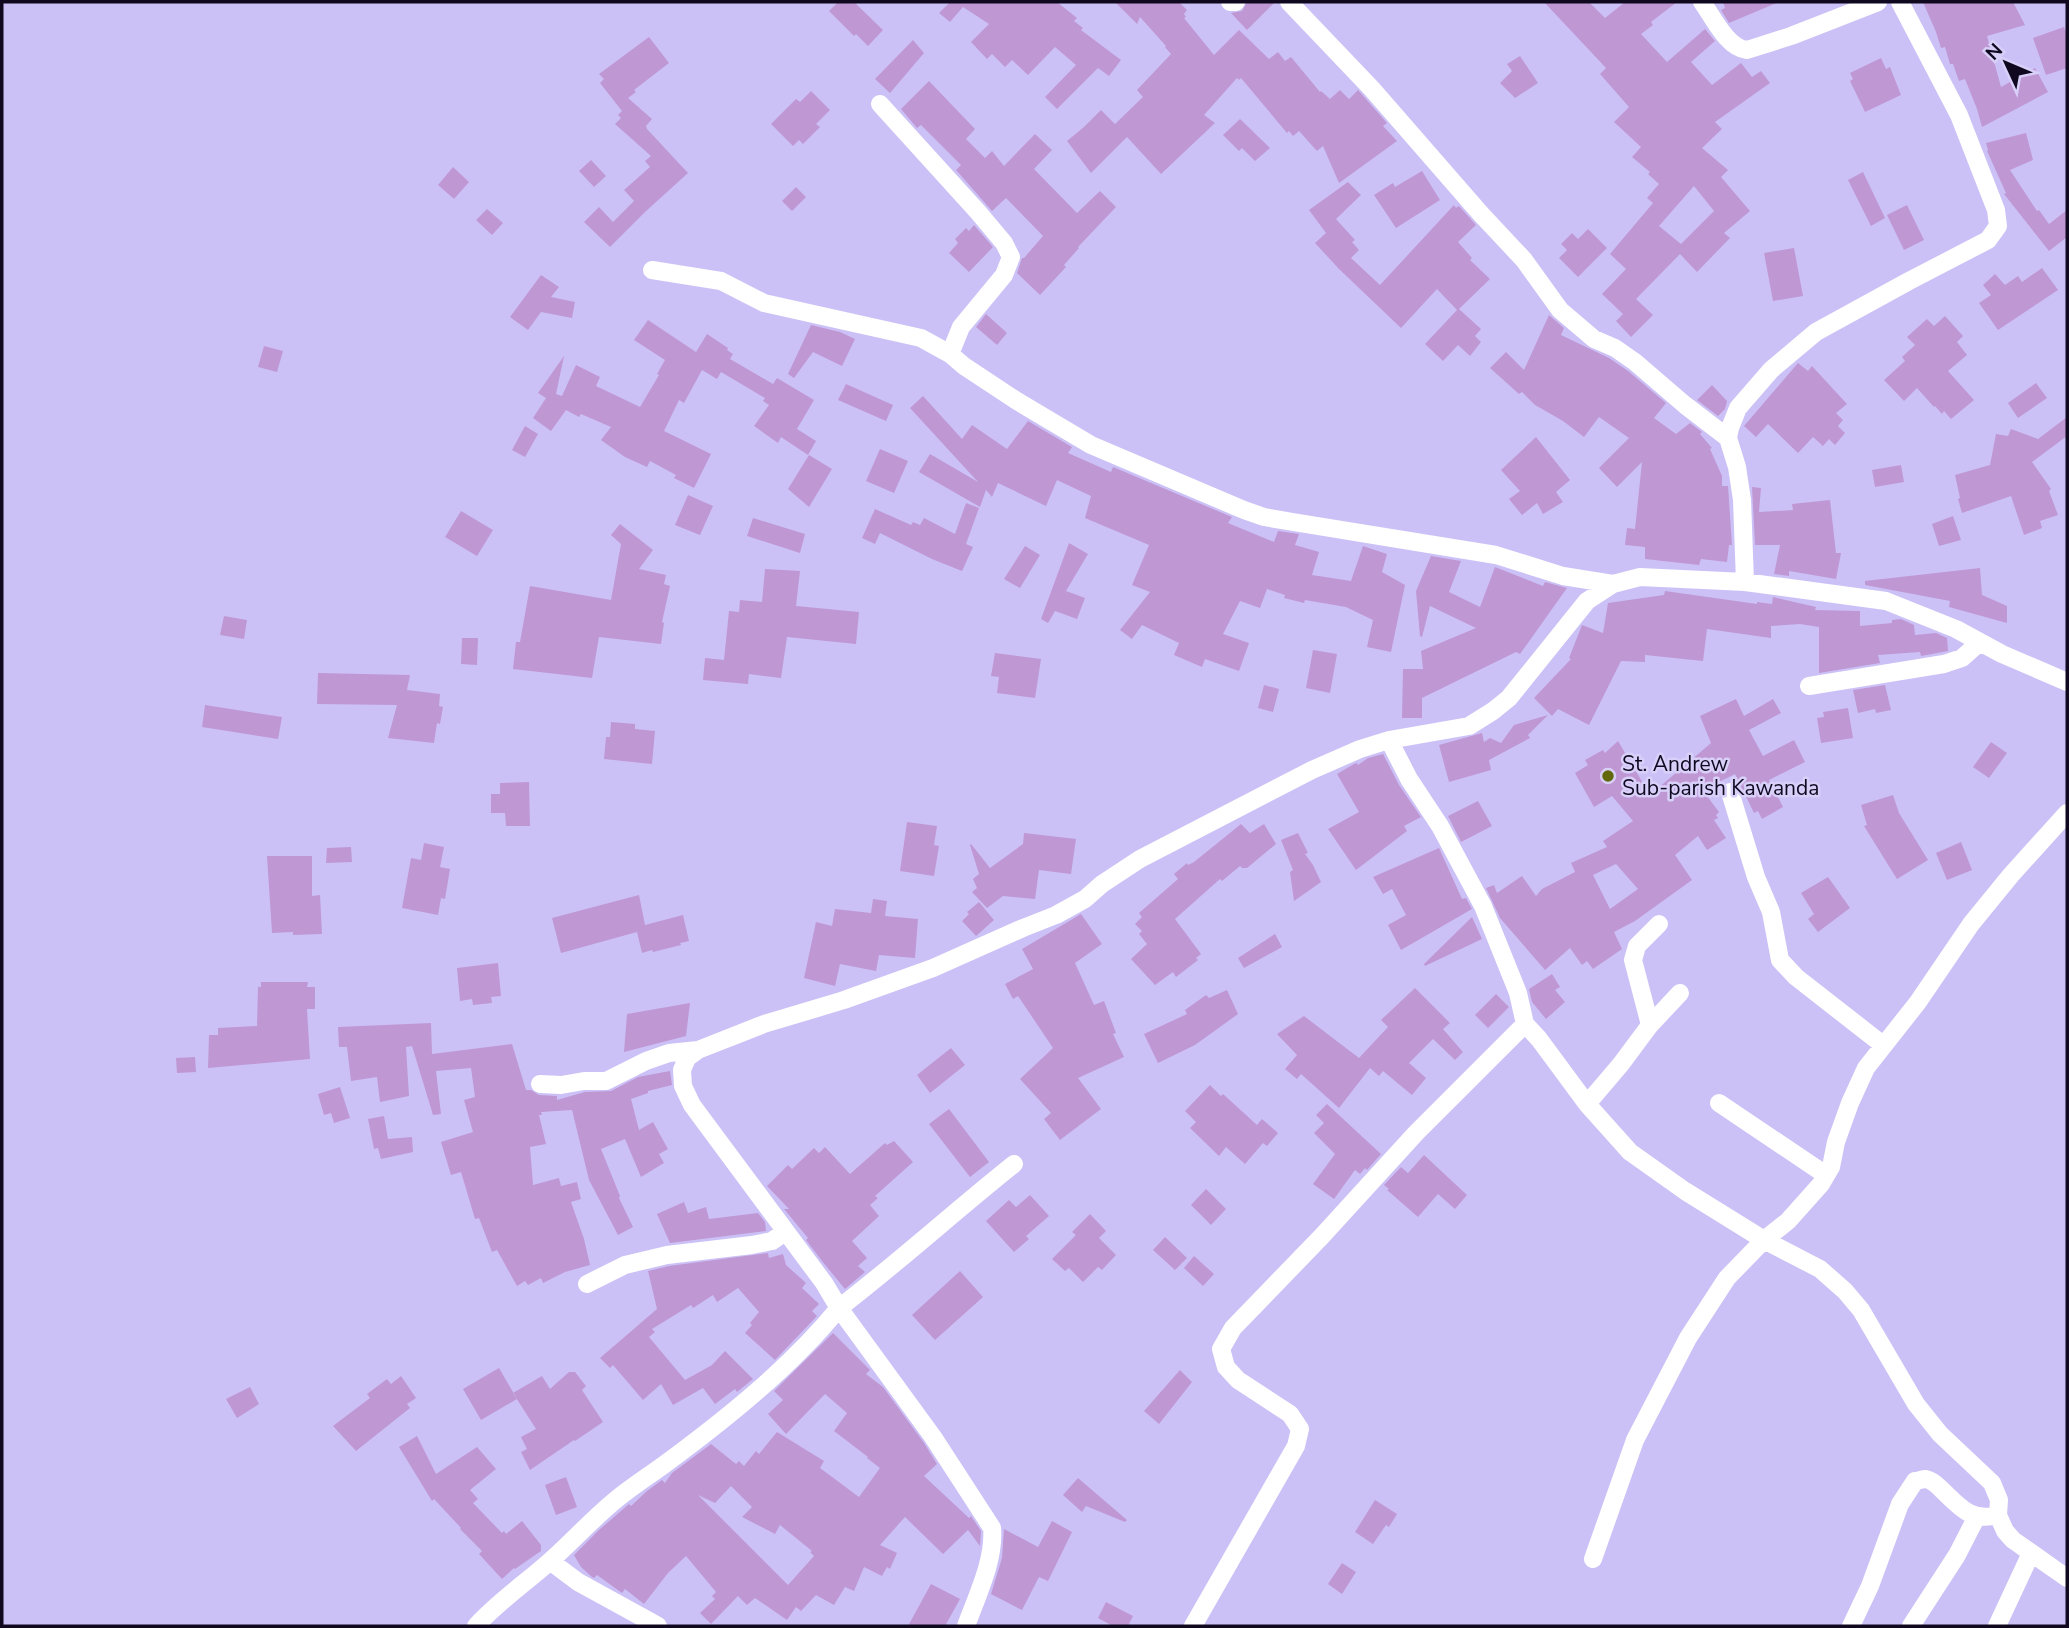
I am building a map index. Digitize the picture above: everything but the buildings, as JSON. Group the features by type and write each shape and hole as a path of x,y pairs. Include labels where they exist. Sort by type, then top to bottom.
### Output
{"street":[{"path":"1230,2 1236,2"},
{"path":"1289,2 1381,99 1524,260 1560,310 1594,340 1615,348 1635,362 1728,438"},
{"path":"1702,2 1730,41 1740,50 1747,51 1878,2"},
{"path":"1745,582 1742,499 1737,467 1728,438 1738,408 1771,370 1816,332 1988,240 1998,226 1996,210 1959,115 1900,2"},
{"path":"880,104 978,212 1004,243 1011,257 1004,275 961,327 950,354"},
{"path":"652,270 721,281 764,303 922,338 1081,440 1264,517 1496,555 1563,576 1613,584"},
{"path":"967,1626 990,1556 992,1528 933,1437 839,1308 824,1283 692,1105 683,1086 682,1070 687,1058 698,1050 764,1024 844,1000 933,968 1056,915 1086,899 1102,884 1152,853 1312,770 1360,749 1389,740 1469,726 1509,698 1587,601 1613,584 1640,577 1745,582 1886,601 1956,629 2067,682"},
{"path":"1809,686 1944,664 1962,658 1980,642"},
{"path":"1389,740 1483,906 1518,993 1525,1024 1587,1104 1630,1152 1685,1191 1764,1240 1820,1269 1853,1301 1861,1310 1916,1404 1940,1434 1992,1483 1999,1500 1998,1515 2006,1531 2013,1540 2067,1578"},
{"path":"1730,792 1756,877 1771,912 1780,960 1796,977 1883,1045"},
{"path":"1593,1559 1635,1440 1688,1338 1727,1278 1764,1240 1788,1221 1826,1174 1831,1167 1836,1142 1850,1103 1866,1068 1918,1002 1971,924 2067,813"},
{"path":"1650,1024 1633,961 1637,946 1659,924"},
{"path":"1587,1104 1650,1024 1679,993"},
{"path":"1193,1626 1296,1446 1300,1429 1290,1414 1238,1380 1226,1367 1221,1349 1233,1328 1416,1133 1525,1024"},
{"path":"540,1084 606,1081 669,1053 698,1050"},
{"path":"1719,1104 1826,1174"},
{"path":"476,1626 618,1497 692,1444 768,1381 817,1335 839,1308 890,1269 1014,1164"},
{"path":"587,1283 625,1265 667,1255 772,1241 785,1232"},
{"path":"1851,1626 1870,1586 1900,1504 1915,1482 1926,1479 1935,1483 1957,1504 1976,1517 1998,1515"},
{"path":"1911,1626 1957,1555 1976,1517"},
{"path":"1997,1626 2031,1553"},
{"path":"550,1561 578,1582 658,1626"}],"place":[{"name":"St. Andrew Sub-parish Kawanda","path":"1608,776"}]}
